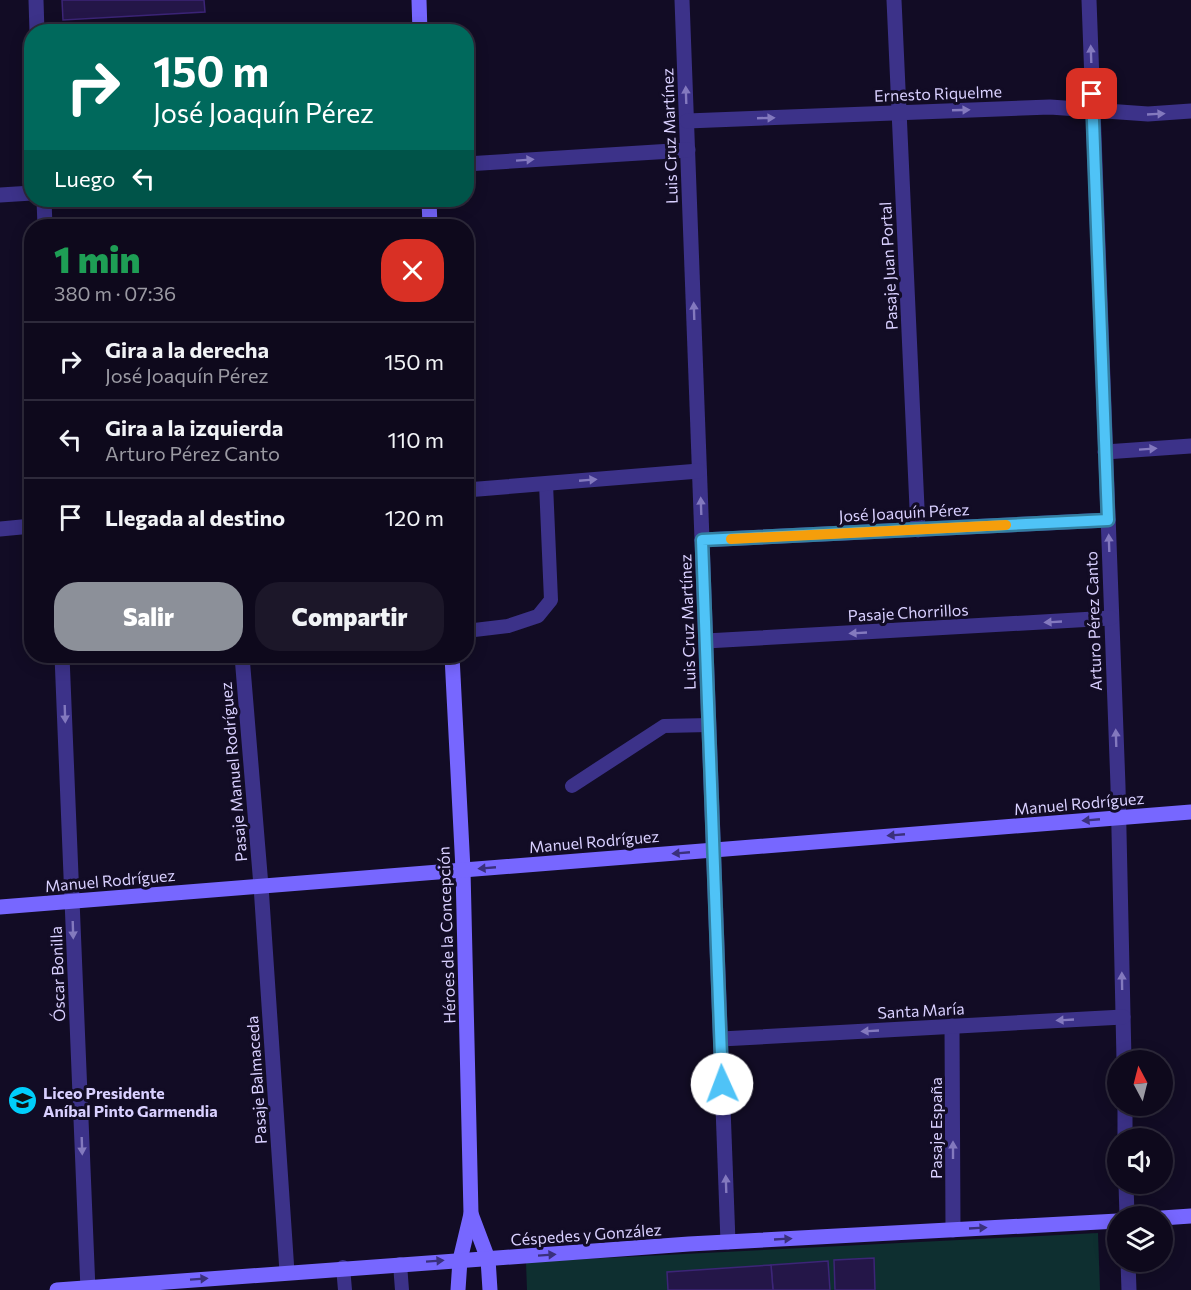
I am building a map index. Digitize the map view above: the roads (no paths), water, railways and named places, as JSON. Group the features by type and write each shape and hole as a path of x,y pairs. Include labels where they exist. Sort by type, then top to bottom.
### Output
{"street":[{"path":"36,0 37,24"},
{"path":"419,0 420,24"},
{"name":"Luis Cruz Martínez","path":"682,0 728,1242"},
{"name":"Pasaje Juan Portal","path":"894,0 918,530"},
{"name":"Arturo Pérez Canto","path":"1089,0 1118,817 1124,1050"},
{"name":"Ernesto Riquelme","path":"687,121 1050,107 1148,114 1191,111"},
{"path":"474,163 688,150"},
{"path":"0,195 24,194"},
{"path":"1105,452 1191,446"},
{"path":"474,489 699,471"},
{"name":"José Joaquín Pérez","path":"702,540 1108,520"},
{"path":"0,529 24,527"},
{"name":"Pasaje Chorrillos","path":"706,641 1111,618"},
{"name":"Óscar Bonilla","path":"62,663 88,1289"},
{"name":"Pasaje Manuel Rodríguez","path":"243,663 261,886"},
{"name":"Héroes de la Concepción","path":"452,663 462,870 471,1214 460,1260 459,1290"},
{"name":"Manuel Rodríguez","path":"0,907 1191,812"},
{"name":"Pasaje Balmaceda","path":"261,886 287,1272"},
{"name":"Santa María","path":"721,1039 1123,1017"},
{"name":"Pasaje España","path":"952,1026 953,1230"},
{"name":"Héroes de la Concepción","path":"471,1214 488,1259 490,1290"},
{"path":"1173,1217 1191,1216"},
{"name":"Céspedes y González","path":"57,1290 343,1267 728,1242 1107,1222"},
{"path":"1128,1272 1129,1290"}],"lane":[{"path":"474,630 508,626 538,616 551,600 546,484"},
{"path":"572,786 664,726 709,725"},
{"path":"400,1264 402,1290"},
{"path":"343,1267 345,1290"}],"place":[{"name":"Liceo Presidente Aníbal Pinto Garmendia","path":"22,1101"}]}
